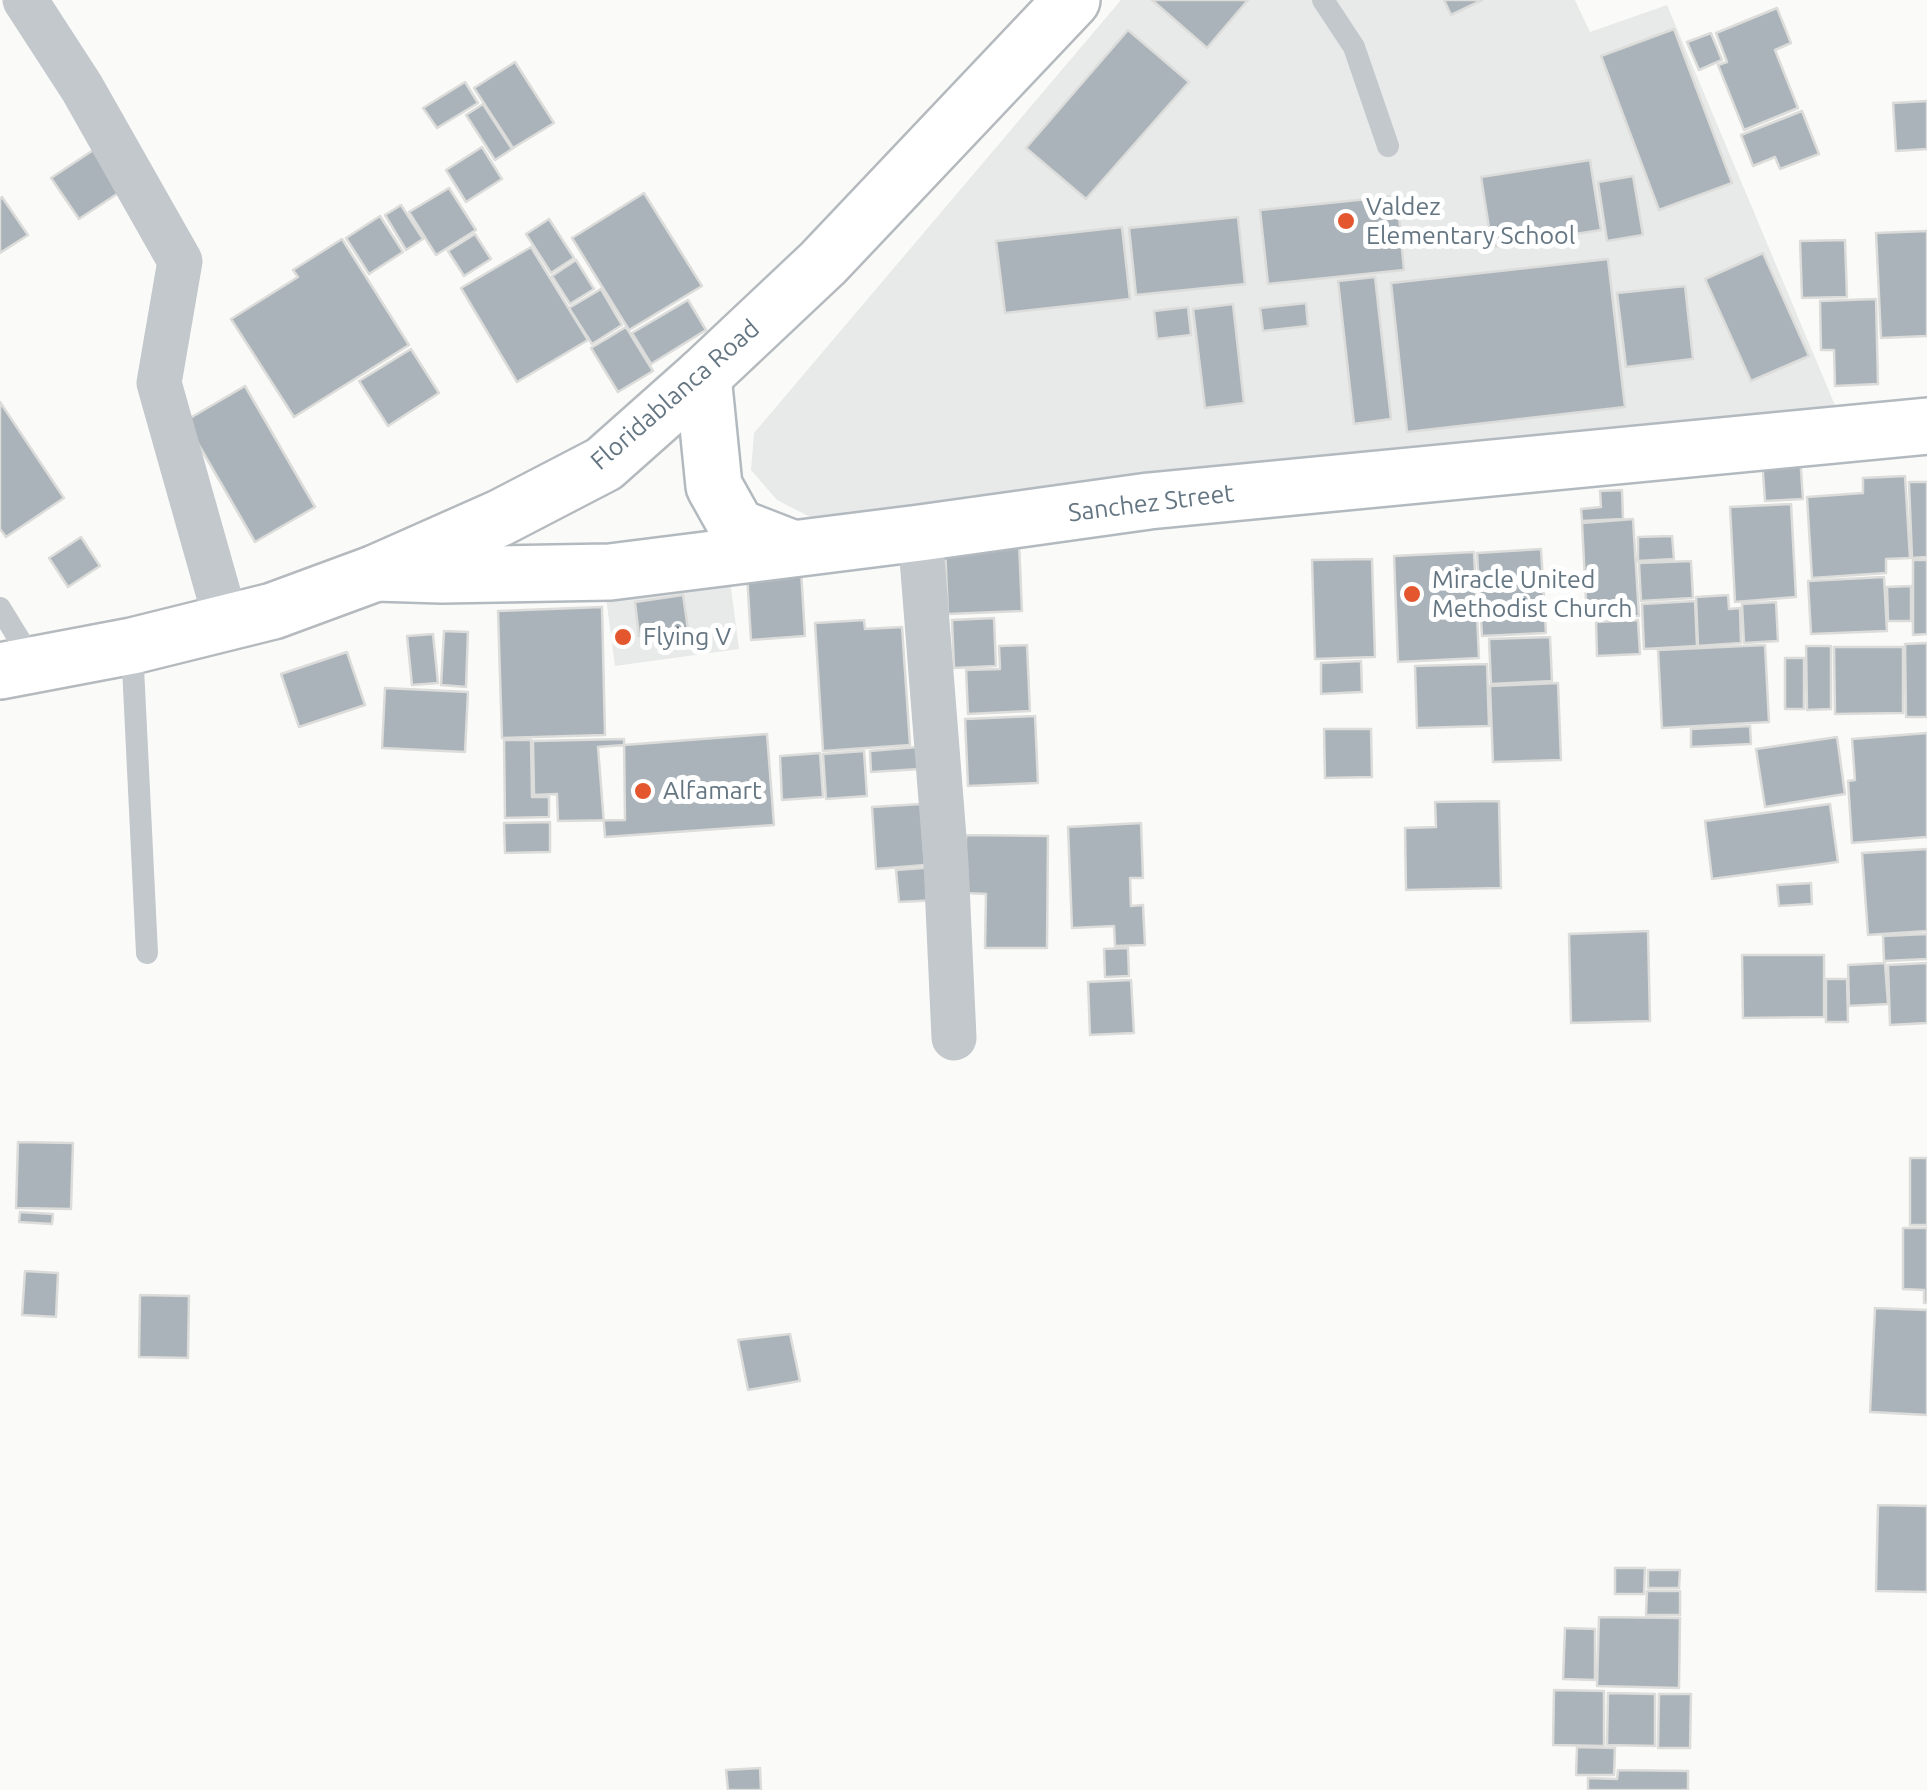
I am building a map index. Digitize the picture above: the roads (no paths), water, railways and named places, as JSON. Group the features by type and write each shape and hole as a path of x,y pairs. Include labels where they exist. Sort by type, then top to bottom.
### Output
{"street":[{"path":"25,0 82,88 180,262 159,383 227,624"},
{"name":"Floridablanca Road","path":"17,668 132,646 272,611 376,572 500,518 604,464 823,262 1064,2"},
{"path":"703,376 714,486 737,527 791,548"},
{"name":"Sanchez Street","path":"376,572 610,572 1149,501 1927,426"},
{"path":"920,533 946,864 954,1038"}],"lane":[{"path":"1323,0 1354,47 1388,146"},
{"path":"0,608 17,668"},
{"path":"132,646 147,953"}],"place":[{"name":"Valdez Elementary School","path":"1346,221"},
{"name":"Miracle United Methodist Church","path":"1412,594"},
{"name":"Flying V","path":"623,637"},
{"name":"Alfamart","path":"643,791"}]}
